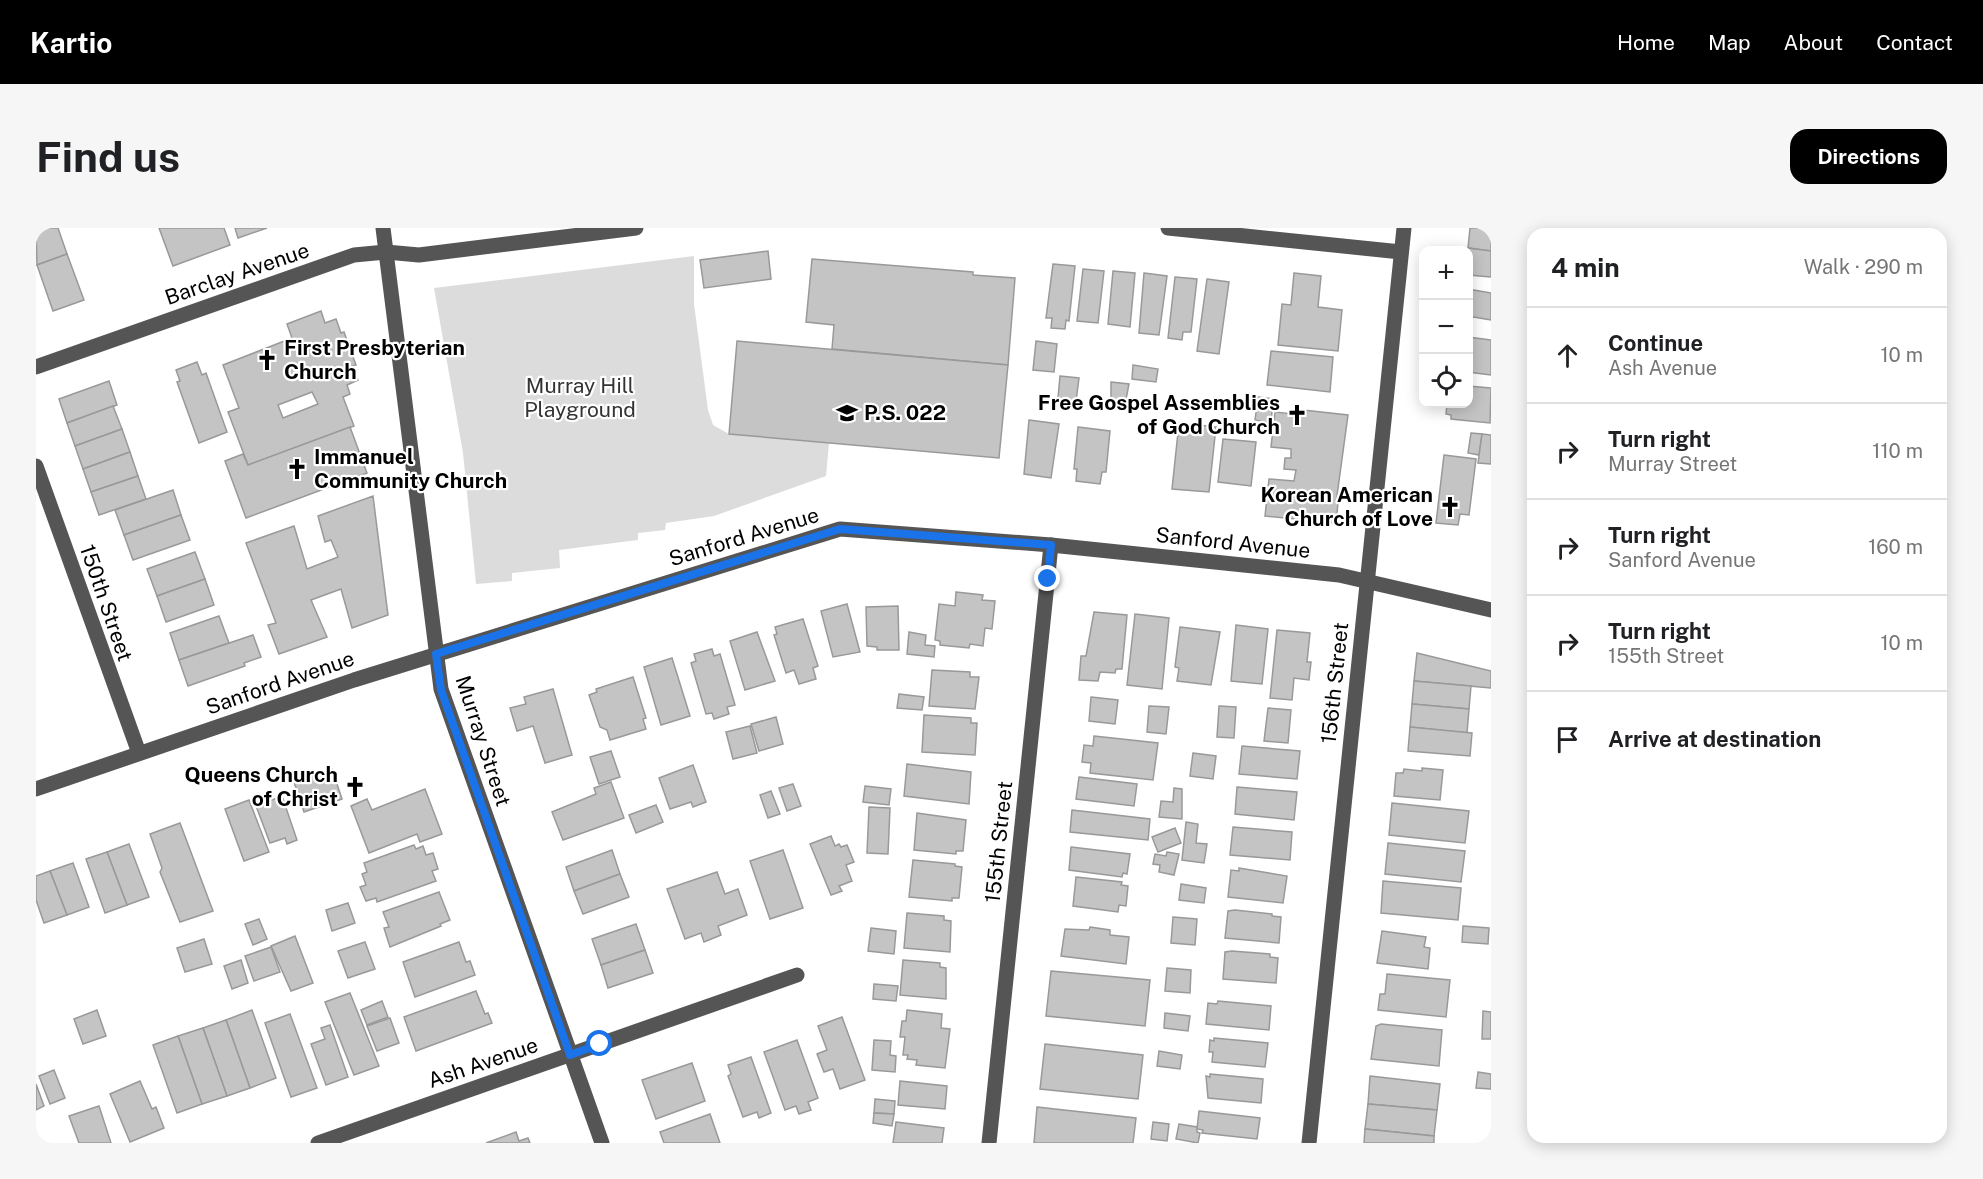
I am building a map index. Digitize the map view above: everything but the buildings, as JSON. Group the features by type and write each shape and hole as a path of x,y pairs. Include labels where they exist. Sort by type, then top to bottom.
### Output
{"street":[{"name":"Murray Street","path":"383,228 441,690 602,1143"},
{"name":"Barclay Avenue","path":"36,367 354,255 386,252 419,255 636,228"},
{"path":"1168,228 1401,252"},
{"name":"156th Street","path":"1310,1143 1404,228"},
{"name":"150th Street","path":"36,466 139,753"},
{"name":"Sanford Avenue","path":"36,789 436,654 840,529 1051,545 1367,580 1491,610"},
{"name":"155th Street","path":"989,1143 1051,545"},
{"name":"Ash Avenue","path":"318,1143 797,975"}],"green space":[{"name":"Murray Hill Playground","path":"694,256 694,304 708,410 713,425 729,434 829,443 826,476 714,516 666,523 665,530 638,533 638,540 559,550 560,568 512,573 512,581 476,584 463,453 434,288"}],"place":[{"name":"First Presbyterian Church","path":"267,360"},
{"name":"P.S. 022","path":"847,413"},
{"name":"Free Gospel Assemblies of God Church","path":"1297,415"},
{"name":"Immanuel Community Church","path":"297,469"},
{"name":"Korean American Church of Love","path":"1450,507"},
{"name":"Queens Church of Christ","path":"355,787"}],"route":[{"path":"600,1044 570,1055 441,690 436,654 840,529 1051,545 1048,579"}]}
